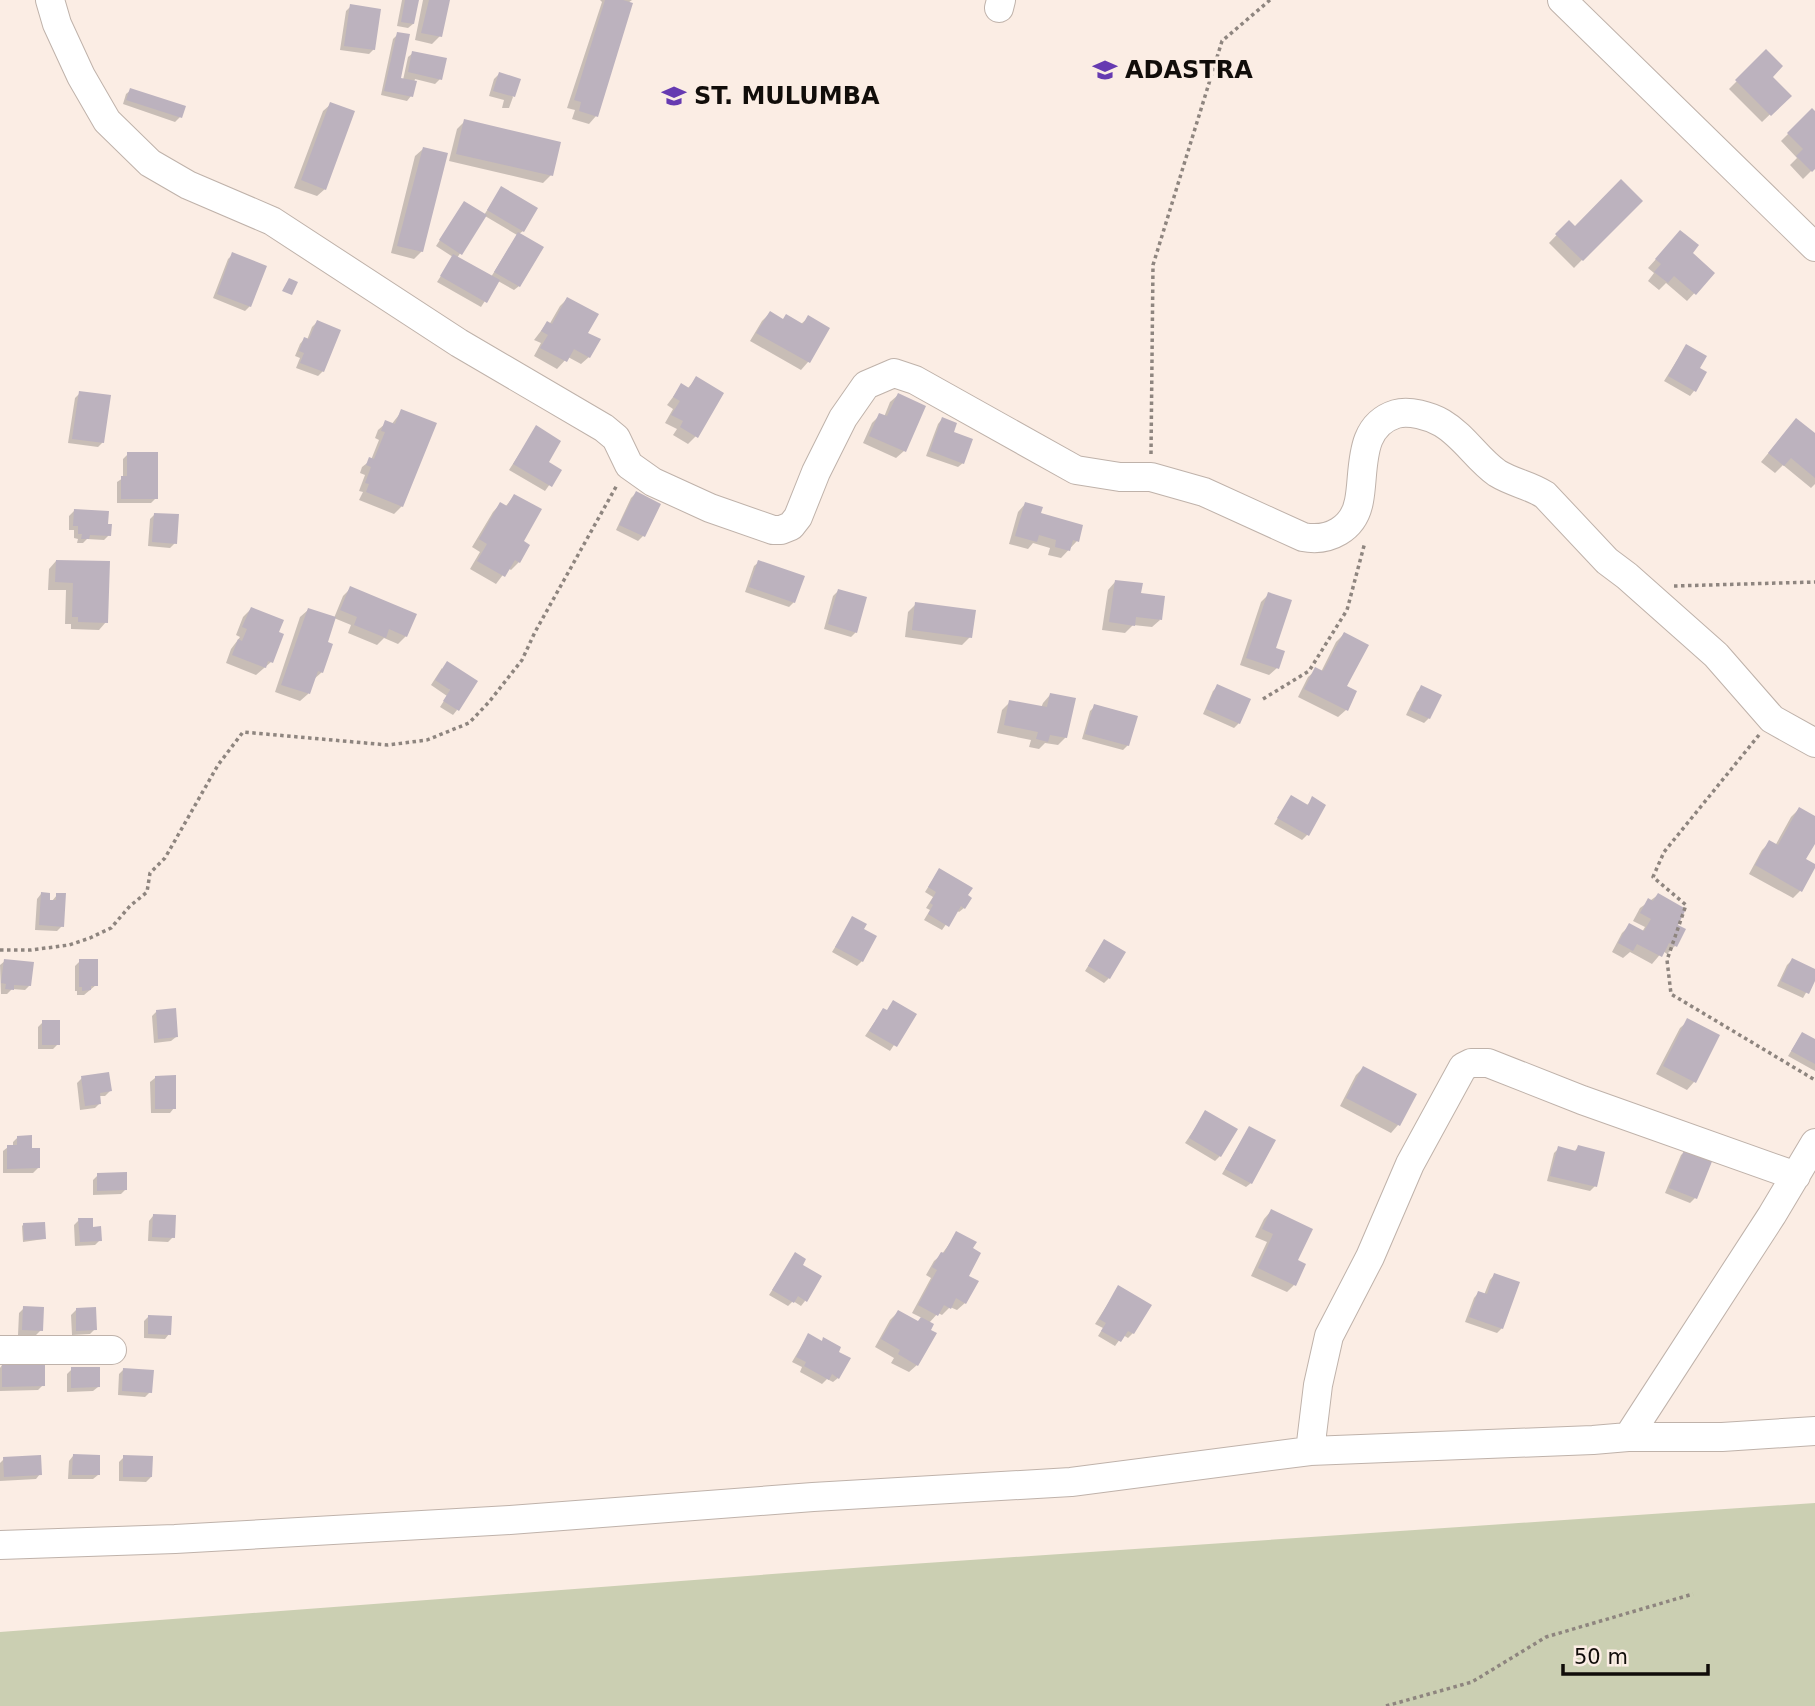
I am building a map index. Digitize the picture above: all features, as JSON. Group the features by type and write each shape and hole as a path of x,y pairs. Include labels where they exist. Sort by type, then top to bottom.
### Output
{"street":[{"path":"50,0 57,24 81,76 107,121 150,163 188,185 272,221 459,344 604,428 616,439 629,465 663,488 698,503 773,530 791,526 798,517 816,472 843,418 866,385 894,373 915,380 1076,470 1120,477 1151,477 1204,492 1303,537 1317,540 1333,536 1355,515 1359,502 1364,452 1372,431 1392,415 1404,412 1419,415 1440,422 1461,437 1495,472 1545,495 1608,561 1716,655 1772,719 1815,743"},
{"path":"1562,0 1815,247"},
{"path":"1310,1451 1318,1385 1329,1336 1370,1257 1410,1164 1463,1067 1471,1063 1488,1063 1582,1100 1796,1176"},
{"path":"1628,1437 1815,1143"},
{"path":"0,1350 112,1350"},
{"path":"0,1545 175,1539 510,1520 813,1497 1071,1482 1310,1451 1628,1437 1722,1437 1815,1431"}],"path":[{"path":"1151,477 1153,265 1222,41 1270,0"},
{"path":"0,950 31,950 69,945 111,928 130,906 148,892 149,873 165,858 218,765 243,732 388,745 427,740 469,723 522,660 629,465"},
{"path":"1263,699 1308,671 1347,610 1367,531"},
{"path":"1640,587 1815,582"},
{"path":"1772,719 1664,852 1653,877 1686,905 1667,960 1671,993 1815,1080"},
{"path":"1386,1706 1472,1682 1546,1637 1693,1594"}],"green space":[{"path":"1815,1503 1815,1706 0,1706 0,1632 867,1567"}],"building":[{"path":"405,0 419,0 414,24 401,22"},
{"path":"429,0 450,0 442,37 421,33"},
{"path":"605,0 633,3 598,117 579,111 581,102 574,100"},
{"path":"350,4 381,9 375,50 344,46"},
{"path":"397,32 410,34 401,78 417,81 413,97 384,91"},
{"path":"1766,49 1783,66 1773,77 1792,96 1771,116 1735,80"},
{"path":"412,51 447,58 442,80 408,72"},
{"path":"499,72 521,79 515,97 493,91"},
{"path":"130,88 186,106 182,118 126,100"},
{"path":"330,102 355,111 326,190 301,180"},
{"path":"1812,108 1815,111 1815,169 1812,172 1796,156 1803,149 1787,133"},
{"path":"464,119 561,142 553,176 456,154"},
{"path":"423,147 448,153 423,252 397,246"},
{"path":"1621,179 1643,201 1583,261 1555,234 1569,220 1575,226"},
{"path":"501,186 538,208 524,232 487,210"},
{"path":"464,201 487,215 462,255 439,240"},
{"path":"1680,230 1699,245 1693,253 1715,273 1696,295 1674,276 1668,283 1654,272 1661,264 1655,259"},
{"path":"518,232 544,247 520,287 494,272"},
{"path":"232,252 267,266 251,307 217,294"},
{"path":"453,254 500,280 487,303 440,276"},
{"path":"289,278 298,282 292,295 282,291"},
{"path":"567,297 599,314 588,333 601,339 590,358 574,349 567,362 540,348 548,335 541,331 547,321 552,324"},
{"path":"770,311 783,319 786,314 803,324 808,315 830,328 810,363 756,333"},
{"path":"317,320 341,330 324,372 300,363 304,353 299,351 304,337 309,339"},
{"path":"1686,344 1707,356 1700,368 1707,372 1696,392 1668,376"},
{"path":"696,376 724,393 698,438 680,427 683,421 671,415 680,401 673,397 681,383 689,388"},
{"path":"79,391 111,395 104,443 72,439"},
{"path":"898,393 926,406 906,452 869,436 879,413 887,416"},
{"path":"401,409 437,423 403,507 366,492 369,484 365,483 371,467 366,465 369,457 374,459 385,432 381,431 385,420 395,424"},
{"path":"942,417 957,423 954,432 973,439 964,464 930,451"},
{"path":"1796,418 1815,433 1815,478 1791,458 1784,466 1768,453"},
{"path":"536,425 561,441 549,462 562,470 552,487 513,464"},
{"path":"127,452 158,452 158,499 121,499 121,476 127,476"},
{"path":"636,491 661,504 645,537 619,525"},
{"path":"514,494 542,509 524,541 530,545 520,563 515,560 505,577 477,561 487,544 479,539 500,502 507,506"},
{"path":"1025,502 1043,507 1041,513 1083,525 1079,542 1073,540 1070,551 1055,547 1056,540 1039,535 1037,542 1015,536"},
{"path":"74,509 109,511 111,536 90,535 89,539 81,539 78,526 73,526"},
{"path":"154,513 179,514 177,544 152,542"},
{"path":"56,560 110,561 108,623 78,622 78,617 72,617 73,583 55,582"},
{"path":"758,560 805,576 795,603 749,587"},
{"path":"1115,580 1143,583 1141,593 1165,596 1162,620 1136,617 1135,626 1109,622"},
{"path":"350,586 417,614 407,637 389,629 386,638 354,625 357,617 340,610"},
{"path":"838,589 867,597 857,633 828,624"},
{"path":"1268,592 1292,600 1276,648 1285,651 1279,669 1246,658"},
{"path":"915,602 976,610 972,638 912,630"},
{"path":"251,607 284,620 279,632 284,634 273,663 268,661 266,668 232,655 238,639 242,641 247,629 242,627"},
{"path":"308,608 336,617 328,642 333,644 323,673 318,671 310,694 281,685"},
{"path":"1344,632 1369,645 1347,686 1357,691 1348,711 1304,689 1315,667 1323,671"},
{"path":"447,661 478,681 459,711 443,701 450,690 435,680"},
{"path":"1217,684 1251,699 1240,724 1206,709"},
{"path":"1421,685 1442,695 1430,719 1410,710"},
{"path":"1050,693 1076,698 1067,738 1050,735 1048,742 1036,739 1038,732 1004,725 1009,700 1047,707"},
{"path":"1094,704 1138,716 1129,746 1085,734"},
{"path":"1291,795 1308,805 1312,796 1326,805 1309,836 1277,818"},
{"path":"1799,807 1815,816 1815,844 1806,859 1815,864 1815,868 1802,892 1755,865 1769,840 1778,845"},
{"path":"939,868 973,888 968,895 972,898 965,909 961,906 949,927 928,914 936,892 928,887"},
{"path":"41,892 50,893 50,900 56,900 56,893 66,893 64,927 39,925"},
{"path":"1658,893 1686,909 1678,925 1686,929 1677,947 1669,943 1662,957 1637,944 1633,951 1618,943 1629,923 1644,931 1651,919 1640,913 1648,898 1653,901"},
{"path":"852,916 867,924 864,929 877,936 863,962 835,947"},
{"path":"1104,939 1126,952 1110,979 1088,966"},
{"path":"1792,958 1815,969 1815,981 1809,994 1781,981"},
{"path":"4,959 34,962 31,986 14,985 14,990 5,989 6,984 1,983"},
{"path":"79,959 98,959 98,986 91,986 91,990 82,991 82,987 79,987"},
{"path":"893,1000 917,1014 897,1047 869,1031 883,1008 887,1010"},
{"path":"176,1008 178,1037 158,1039 156,1010"},
{"path":"1687,1018 1720,1035 1696,1083 1663,1066"},
{"path":"42,1020 60,1020 60,1045 42,1045"},
{"path":"1802,1032 1815,1039 1815,1064 1791,1051"},
{"path":"1363,1066 1417,1094 1400,1126 1346,1098"},
{"path":"109,1072 112,1091 100,1093 101,1104 85,1106 81,1076"},
{"path":"176,1075 176,1109 155,1109 155,1076"},
{"path":"1205,1110 1238,1129 1221,1157 1189,1138"},
{"path":"1249,1126 1276,1140 1252,1184 1225,1169"},
{"path":"32,1135 32,1148 40,1148 40,1168 7,1169 7,1145 17,1145 17,1136"},
{"path":"1578,1145 1605,1152 1597,1187 1550,1176 1558,1146 1576,1151"},
{"path":"1685,1148 1713,1159 1697,1199 1669,1188"},
{"path":"127,1172 127,1190 97,1191 97,1173"},
{"path":"1271,1209 1313,1229 1298,1260 1306,1264 1296,1286 1258,1268 1273,1234 1262,1229"},
{"path":"153,1214 176,1215 175,1238 152,1237"},
{"path":"78,1218 93,1218 93,1227 101,1226 102,1241 80,1242"},
{"path":"45,1222 46,1239 24,1240 23,1223"},
{"path":"956,1231 977,1242 973,1248 981,1253 969,1276 979,1281 966,1304 956,1298 951,1309 944,1305 938,1316 918,1305 937,1270 932,1267 941,1252 944,1253"},
{"path":"795,1252 806,1259 803,1265 822,1276 807,1302 798,1296 794,1303 772,1290"},
{"path":"1494,1273 1520,1282 1503,1329 1469,1317 1478,1291 1487,1294"},
{"path":"1118,1285 1152,1305 1134,1334 1128,1331 1121,1342 1101,1331 1106,1323 1099,1319"},
{"path":"23,1306 44,1307 43,1331 22,1330"},
{"path":"96,1307 97,1330 76,1331 76,1308"},
{"path":"898,1310 918,1321 921,1317 934,1324 931,1330 937,1333 918,1366 898,1354 900,1350 881,1339"},
{"path":"148,1315 172,1316 171,1335 148,1334"},
{"path":"808,1333 822,1341 823,1337 841,1347 839,1352 851,1358 839,1379 832,1374 829,1380 804,1366 806,1362 796,1357"},
{"path":"45,1363 45,1386 2,1387 2,1364"},
{"path":"71,1367 100,1367 100,1387 71,1388"},
{"path":"123,1368 154,1370 152,1393 122,1391"},
{"path":"73,1454 100,1455 100,1475 72,1475"},
{"path":"41,1455 42,1475 4,1477 3,1457"},
{"path":"123,1455 153,1456 152,1477 123,1477"}],"place":[{"name":"ADASTRA","path":"1105,70"},
{"name":"ST. MULUMBA","path":"674,96"}]}
